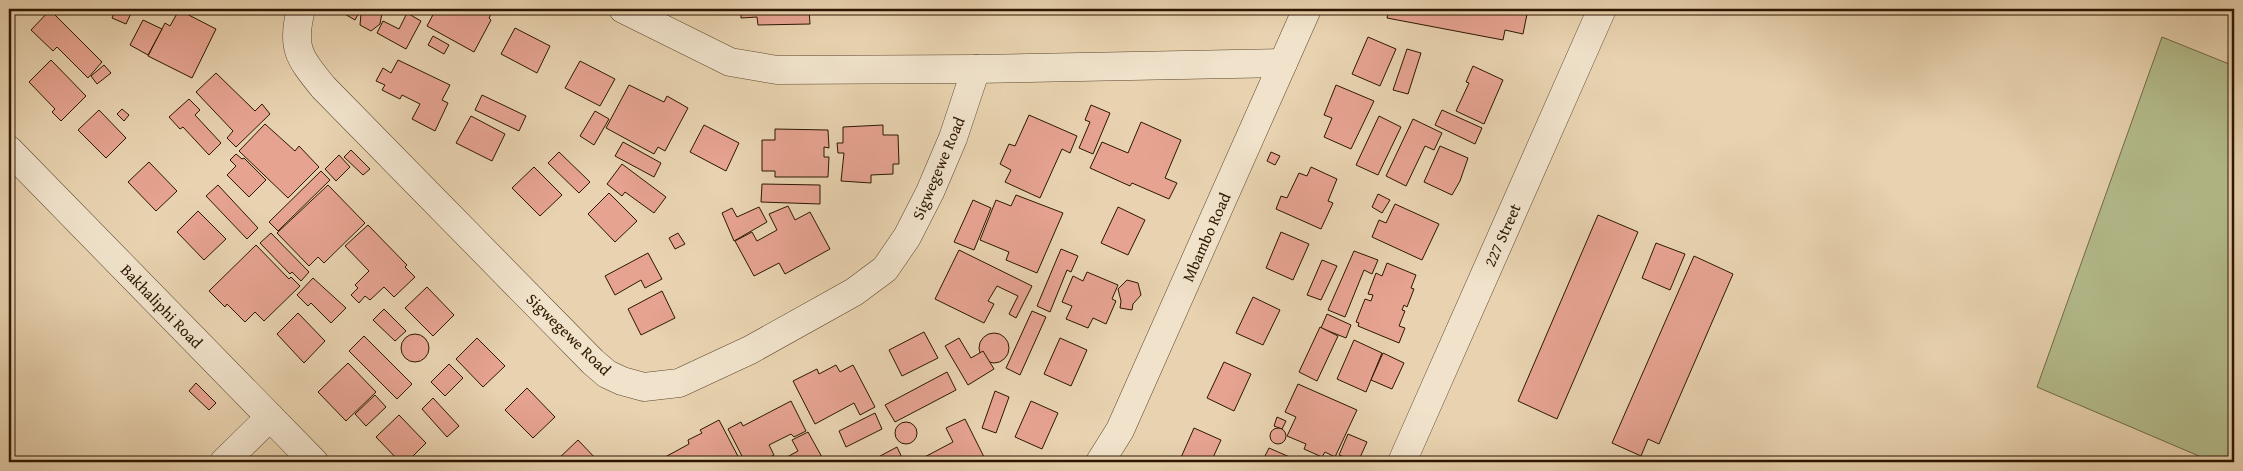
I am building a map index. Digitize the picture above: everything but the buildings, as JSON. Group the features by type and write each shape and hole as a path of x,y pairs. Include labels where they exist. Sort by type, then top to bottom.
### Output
{"street":[{"name":"Sigwegewe Road","path":"301,9 296,43 304,63 323,87 594,362 607,374 622,381 644,387 679,383 750,350 854,292 885,269 907,237 930,192 954,138 976,69"},
{"path":"623,9 730,62 752,68 777,70 976,69 1283,63"},
{"name":"Mbambo Road","path":"1100,462 1120,430 1307,9"},
{"name":"227 Street","path":"1402,462 1602,9"},
{"name":"Bakhaliphi Road","path":"9,150 314,462"},
{"path":"224,462 270,417"}],"green space":[{"path":"2162,37 2234,66 2234,462 2213,462 2037,387"}]}
